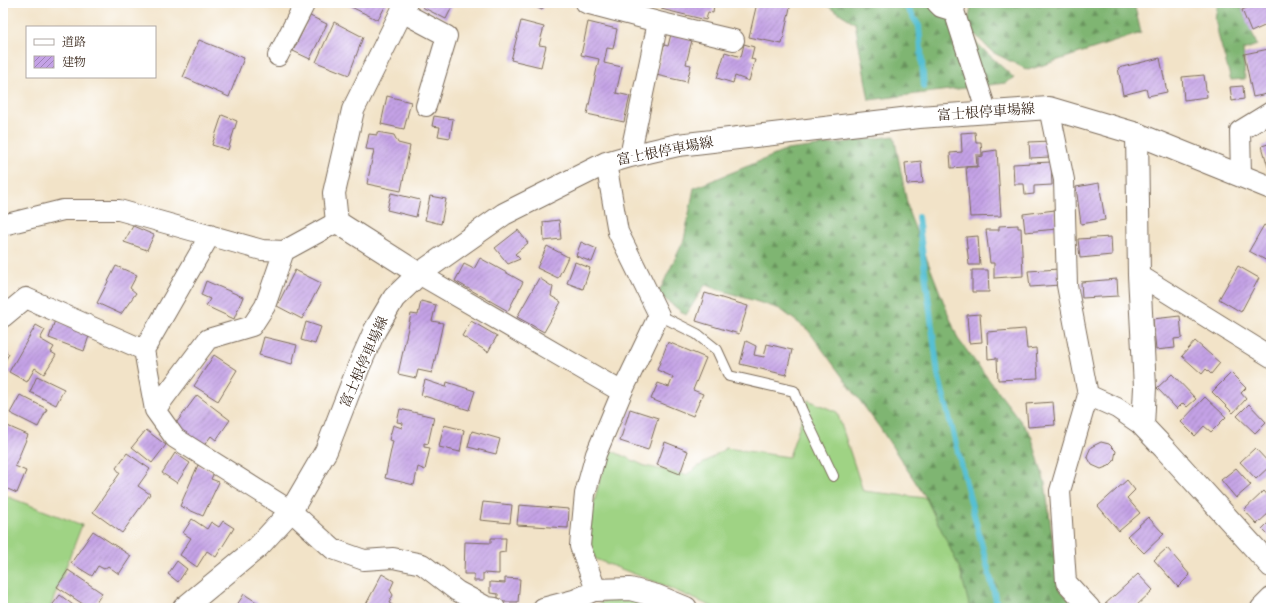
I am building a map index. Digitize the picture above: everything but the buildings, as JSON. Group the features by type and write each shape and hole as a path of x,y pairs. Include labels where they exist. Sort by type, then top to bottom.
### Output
{"main road":[{"path":"404,7 353,110 334,193 337,222 418,274"},
{"name":"富士根停車場線","path":"184,608 258,547 291,511 326,451 359,366 375,330 394,298 418,274 504,214 606,163 678,145 919,117 1049,108 1137,134 1271,188"},
{"path":"1137,134 1139,275 1145,387 1143,426 1271,566"},
{"path":"596,590 630,589 657,596 686,608"}],"street":[{"path":"278,56 305,3"},
{"path":"586,3 734,40"},
{"path":"949,6 987,113"},
{"path":"404,7 447,36 426,106"},
{"path":"630,156 658,22"},
{"path":"1049,108 1064,180 1067,285 1088,395 1060,491 1066,582 1090,608"},
{"path":"1241,175 1240,131 1271,112"},
{"path":"542,608 574,604 596,590 580,546 586,494 596,454 622,392 659,315 618,232 606,163"},
{"path":"3,224 63,210 119,210 262,250 284,251 337,222"},
{"path":"210,235 144,350 155,410 175,438 291,511 333,549 364,560 393,558 422,564 457,591 487,607 495,608"},
{"path":"155,410 208,339 252,326 265,306 284,251"},
{"path":"418,274 622,392"},
{"path":"1139,275 1271,357"},
{"path":"3,317 26,298 144,350"},
{"path":"1088,395 1117,408 1143,426"},
{"path":"1260,608 1271,598"}],"lane":[{"path":"659,315 697,334 717,350 729,376 794,391 833,476"}],"green space":[{"path":"823,3 936,3 1014,78 1005,83 869,100 855,23"},
{"path":"972,3 1134,3 1141,33 1028,70 992,52 967,26"},
{"path":"1218,3 1247,3 1241,6 1257,45 1243,50 1245,79 1231,80 1215,18"},
{"path":"894,136 909,213 958,339 1031,435 1045,483 1059,588 1076,608 970,608 959,567 926,498 880,428 808,330 780,309 705,285 686,315 658,294 684,240 694,188 787,150"},
{"path":"808,400 837,412 863,491 926,498 938,523 965,568 973,608 715,608 658,583 595,559 590,541 591,517 599,482 610,450 645,466 686,475 726,448 789,457"},
{"path":"3,495 82,525 50,608 3,608"},
{"path":"612,596 672,608 593,608"}],"waterway":[{"path":"904,3 919,26 924,87"},
{"path":"918,217 938,374 998,608"}]}
